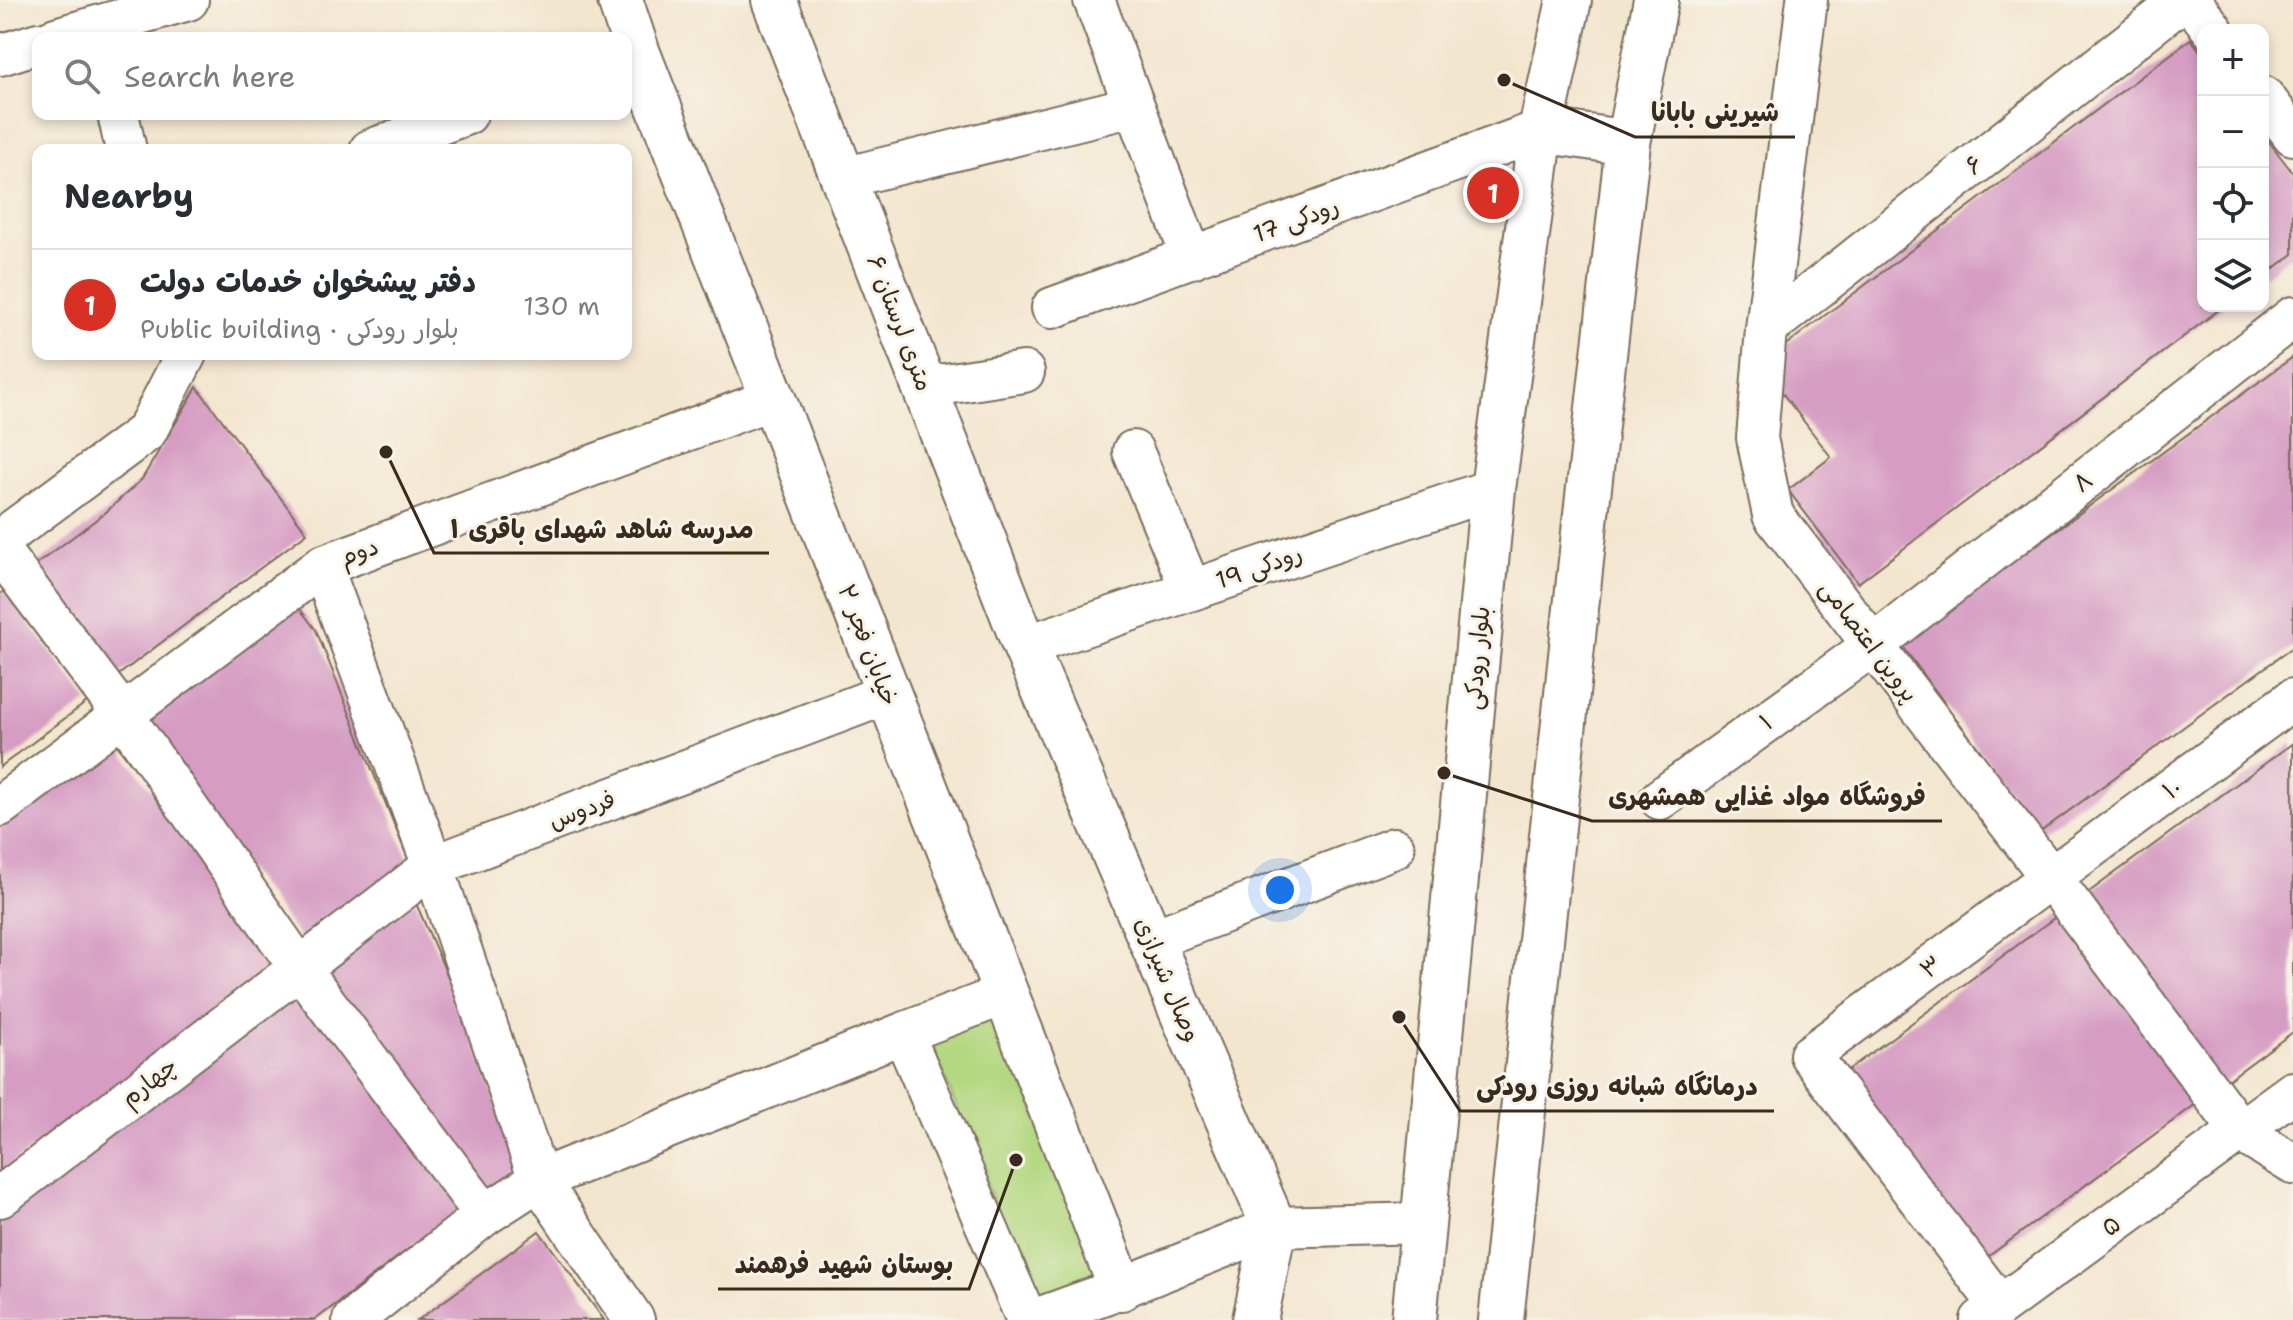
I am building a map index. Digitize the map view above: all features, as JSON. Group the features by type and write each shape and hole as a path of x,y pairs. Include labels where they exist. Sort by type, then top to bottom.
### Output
{"street":[{"path":"70,32 97,21 188,0"},
{"name":"خیابان فجر ۲","path":"620,0 627,32"},
{"name":"۶ متری لرستان","path":"774,0 1025,646"},
{"path":"1094,0 1192,258"},
{"name":"بلوار رودکی","path":"1414,1320 1493,489 1541,130 1569,0"},
{"path":"1501,1320 1628,143 1656,0"},
{"name":"پروین اعتصامی","path":"1807,0 1766,329 1757,438 1773,515 2241,1132 2293,1164"},
{"name":"۶","path":"1766,329 2183,0"},
{"path":"2190,0 2208,24"},
{"path":"0,55 32,45"},
{"name":"خیابان فجر ۲","path":"632,55 772,399 1121,1288"},
{"path":"2269,104 2293,135"},
{"path":"843,178 1134,106"},
{"path":"119,120 125,144"},
{"path":"386,144 451,120"},
{"path":"1541,130 1628,143"},
{"name":"رودکی 17","path":"1052,308 1541,130"},
{"name":"۸","path":"1872,646 2293,317"},
{"path":"0,540 146,432 178,360"},
{"path":"925,387 1024,372"},
{"name":"دوم","path":"0,806 322,566 772,399"},
{"path":"1133,451 1191,590"},
{"name":"رودکی 19","path":"1025,646 1493,489"},
{"path":"0,551 123,715 299,967 485,1215"},
{"path":"322,566 433,866 539,1180 634,1320"},
{"name":"وصال شیرازی","path":"1025,646 1274,1227"},
{"name":"۱","path":"1660,799 1872,646"},
{"name":"فردوس","path":"299,967 433,866 887,694"},
{"name":"۱۰","path":"2052,879 2293,699"},
{"path":"1151,940 1394,848"},
{"name":"۳","path":"1991,1313 1810,1055 2052,879"},
{"name":"چهارم","path":"0,1197 299,967"},
{"path":"353,1320 485,1215 539,1180 1006,994"},
{"path":"903,1033 1030,1320 1121,1288 1274,1227 1424,1223"},
{"name":"۵","path":"1991,1313 2293,1092"},
{"path":"1255,1320 1274,1227"}],"green space":[{"path":"997,1014 1102,1280 1035,1307 930,1041"}],"building":[{"path":"2191,39 2197,47 2197,312 2216,312 1858,583 1788,490 1831,457 1774,382 1783,347"},
{"path":"2269,142 2293,173 2293,254 2269,272"},
{"path":"2293,357 2293,647 2040,832 1901,644"},
{"path":"197,387 307,533 109,682 26,572 105,513 142,479"},
{"path":"4,591 88,701 0,767 0,594"},
{"path":"296,604 316,630 410,864 304,943 137,723"},
{"path":"114,741 281,961 0,1173 0,827"},
{"path":"2293,743 2293,1032 2217,1088 2078,900"},
{"path":"415,901 471,1030 518,1167 487,1191 321,971"},
{"path":"2061,913 2200,1101 1982,1261 1844,1073"},
{"path":"300,985 466,1205 315,1320 0,1320 0,1212"},
{"path":"539,1231 604,1320 418,1320 451,1296"}],"place":[{"name":"شیرینی بابانا","path":"1504,80"},
{"name":"دفتر پیشخوان خدمات دولت","path":"1493,193"},
{"name":"مدرسه شاهد شهدای باقری ۱","path":"386,452"},
{"name":"فروشگاه مواد غذایی همشهری","path":"1444,773"},
{"name":"درمانگاه شبانه روزی رودکی","path":"1399,1017"},
{"name":"بوستان شهید فرهمند","path":"1016,1160"}]}
